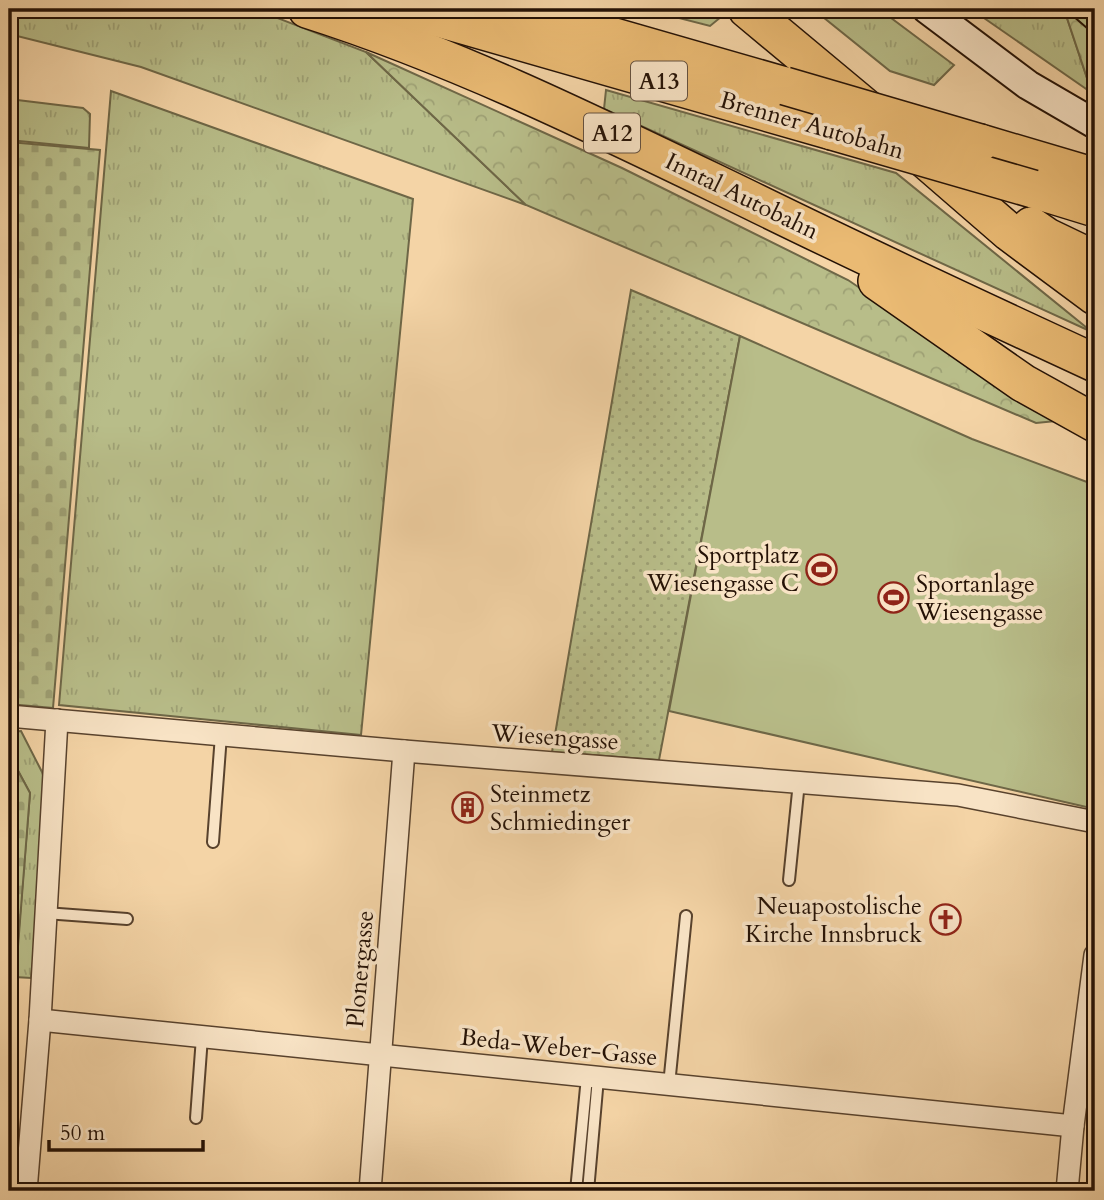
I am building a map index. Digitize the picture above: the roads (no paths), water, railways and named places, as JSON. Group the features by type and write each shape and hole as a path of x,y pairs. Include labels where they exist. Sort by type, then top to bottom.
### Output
{"highway":[{"name":"Inntal Autobahn","path":"307,9 353,23 495,80 596,125 816,233 1095,363"},
{"name":"Brenner Autobahn","path":"407,9 1095,208"},
{"name":"Brenner Autobahn","path":"517,9 1095,177"},
{"path":"747,9 1009,232 1095,296"},
{"path":"942,174 994,200 1047,237 1095,260"},
{"path":"816,233 877,281 1037,392 1095,423"}],"main road":[{"path":"927,9 1028,85 1095,124"}],"street":[{"name":"Wiesengasse","path":"9,716 404,751 958,794 1095,822"},
{"path":"28,1191 29,1094 40,1020 57,720"},
{"name":"Plonergasse","path":"370,1191 404,751"},
{"path":"1068,1191 1073,1126 1095,955"},
{"name":"Beda-Weber-Gasse","path":"40,1020 1073,1126"}],"lane":[{"path":"214,842 221,734"},
{"path":"789,880 799,782"},
{"path":"45,913 127,919"},
{"path":"669,1086 685,916"},
{"path":"196,1118 202,1037"},
{"path":"576,1191 592,1078"},
{"path":"588,1191 592,1078"}],"tram line":[{"path":"1065,9 1095,35"}],"place":[{"name":"Sportplatz Wiesengasse C","path":"822,569"},
{"name":"Sportanlage Wiesengasse","path":"893,598"},
{"name":"Steinmetz Schmiedinger","path":"467,808"},
{"name":"Neuapostolische Kirche Innsbruck","path":"945,920"}]}
